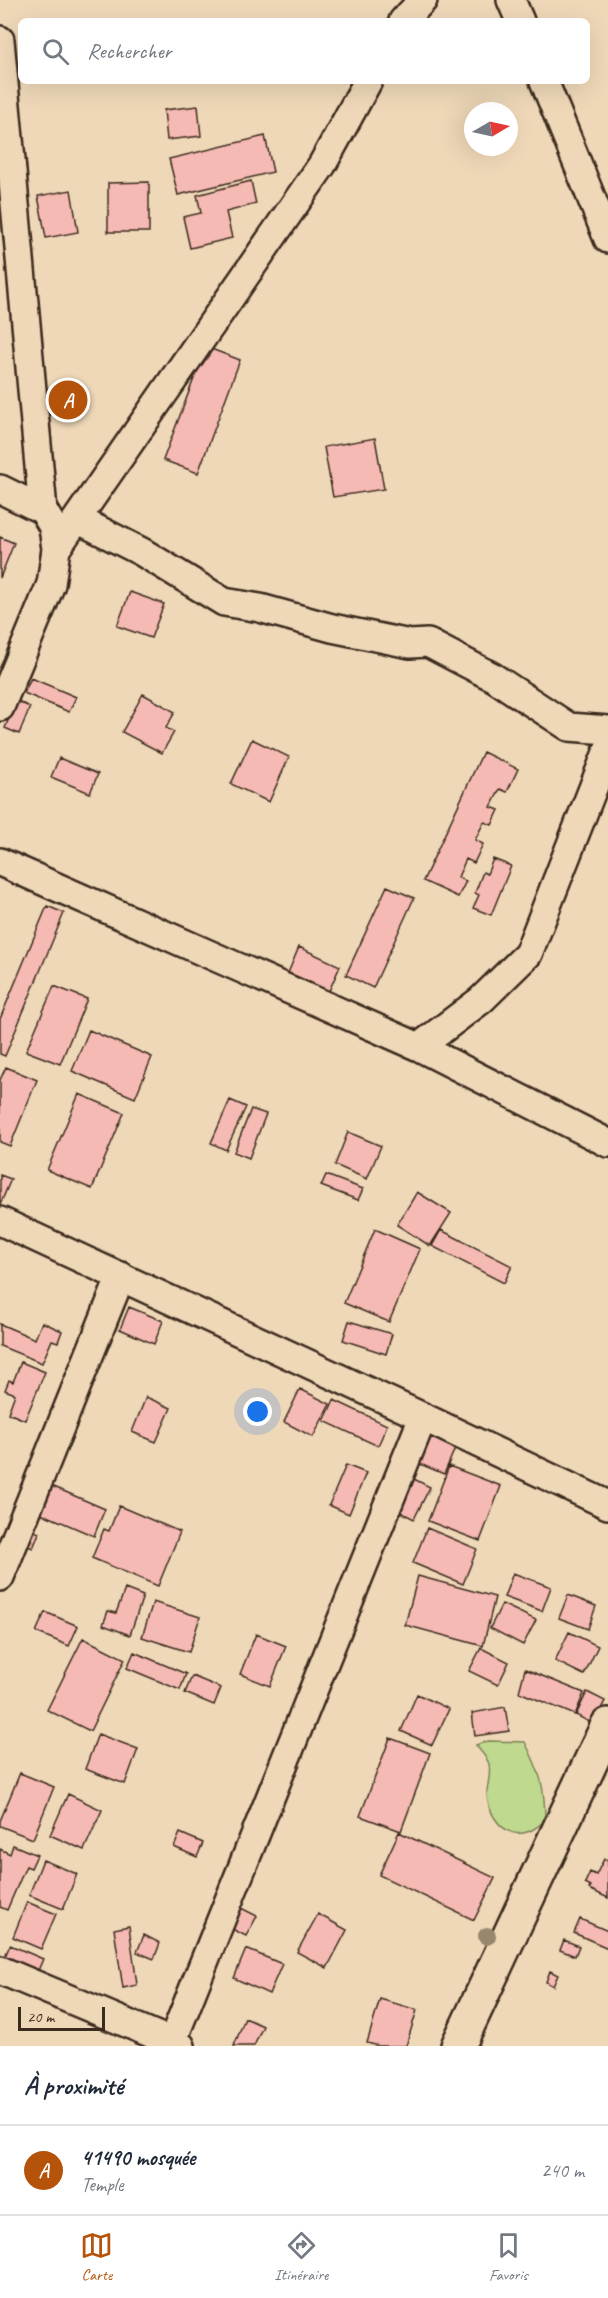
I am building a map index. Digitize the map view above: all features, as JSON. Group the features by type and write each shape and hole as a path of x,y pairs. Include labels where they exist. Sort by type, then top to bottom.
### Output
{"street":[{"path":"406,18 423,0"},
{"path":"511,0 519,18"},
{"path":"0,40 43,510 53,527 56,549 51,584 0,707"},
{"path":"56,549 322,165 366,84"},
{"path":"545,84 608,239"},
{"path":"0,489 43,510"},
{"path":"77,519 142,552 224,602 260,608 332,628 410,645 428,643 494,677 569,727 608,730"},
{"path":"419,1047 481,1000 528,954 608,750"},
{"path":"0,862 419,1047 608,1143"},
{"path":"0,1221 608,1505"},
{"path":"0,1577 121,1276"},
{"path":"0,1970 176,2044 423,1417"},
{"path":"458,2046 608,1725"}],"green space":[{"path":"488,1741 525,1742 538,1771 544,1798 545,1821 532,1830 521,1833 505,1829 490,1808 487,1791 489,1764 476,1745"}],"building":[{"path":"198,106 201,136 167,140 164,110"},
{"path":"265,136 273,172 178,195 169,159"},
{"path":"251,181 256,204 226,212 232,238 190,248 183,217 201,213 197,195"},
{"path":"149,182 149,232 108,232 108,183"},
{"path":"71,190 78,232 46,238 38,196"},
{"path":"206,347 240,360 198,473 163,460"},
{"path":"375,438 384,489 333,497 324,447"},
{"path":"0,537 14,543 0,578"},
{"path":"130,592 164,604 151,638 117,626"},
{"path":"31,678 76,697 69,712 24,693"},
{"path":"143,694 175,712 166,728 174,732 162,753 122,732"},
{"path":"16,701 30,707 19,734 5,728"},
{"path":"252,739 289,757 269,802 231,784"},
{"path":"483,752 518,769 507,792 500,789 491,807 499,810 492,825 484,822 475,840 483,844 474,863 466,859 458,877 466,881 458,897 423,881"},
{"path":"59,758 98,774 90,793 51,777"},
{"path":"493,859 511,866 491,915 473,908 479,895 475,893 483,872 487,874"},
{"path":"387,886 414,898 373,988 346,975"},
{"path":"47,906 64,913 5,1056 0,1054 0,1019"},
{"path":"299,947 340,966 329,991 288,973"},
{"path":"54,986 87,999 60,1064 26,1051"},
{"path":"89,1030 152,1057 135,1098 72,1071"},
{"path":"6,1067 37,1080 10,1146 0,1142 0,1080"},
{"path":"79,1094 124,1113 92,1189 47,1170"},
{"path":"230,1100 246,1107 226,1150 211,1143"},
{"path":"251,1109 266,1114 249,1158 234,1152"},
{"path":"348,1132 381,1146 367,1179 335,1165"},
{"path":"0,1175 11,1179 0,1205"},
{"path":"326,1175 363,1189 358,1200 321,1186"},
{"path":"417,1192 451,1213 430,1246 397,1225"},
{"path":"375,1229 420,1249 389,1322 344,1303"},
{"path":"441,1230 512,1266 504,1283 432,1246"},
{"path":"129,1307 163,1321 154,1344 120,1329"},
{"path":"349,1321 392,1334 386,1354 343,1340"},
{"path":"42,1322 62,1331 58,1342 52,1340 42,1363 0,1346 0,1324 35,1339"},
{"path":"21,1362 45,1372 25,1420 8,1413 15,1394 5,1390 9,1380 13,1382"},
{"path":"300,1389 330,1404 313,1437 284,1422"},
{"path":"146,1397 171,1408 156,1442 132,1432"},
{"path":"334,1400 387,1425 378,1446 324,1421"},
{"path":"424,1433 456,1446 444,1474 413,1461"},
{"path":"346,1465 366,1473 349,1514 329,1505"},
{"path":"449,1466 501,1486 480,1541 428,1521"},
{"path":"406,1475 430,1487 414,1519 391,1507"},
{"path":"47,1484 105,1509 94,1536 36,1511"},
{"path":"119,1506 180,1532 158,1586 92,1558 104,1529 109,1531"},
{"path":"29,1528 39,1533 33,1548 23,1544"},
{"path":"427,1528 477,1549 463,1584 413,1563"},
{"path":"513,1573 551,1587 542,1611 504,1597"},
{"path":"418,1576 495,1597 483,1646 405,1625"},
{"path":"125,1589 143,1596 130,1635 103,1625 108,1611 116,1613"},
{"path":"568,1595 596,1606 588,1629 559,1618"},
{"path":"153,1602 200,1617 189,1652 142,1637"},
{"path":"502,1604 536,1620 523,1645 490,1628"},
{"path":"45,1612 78,1626 69,1646 36,1632"},
{"path":"569,1632 598,1646 584,1675 555,1661"},
{"path":"256,1634 286,1646 270,1686 240,1674"},
{"path":"83,1638 125,1659 90,1731 47,1710"},
{"path":"481,1648 509,1662 498,1685 469,1671"},
{"path":"134,1652 186,1674 180,1690 127,1668"},
{"path":"525,1669 584,1693 575,1715 519,1692"},
{"path":"192,1676 221,1688 214,1705 185,1693"},
{"path":"587,1692 605,1701 593,1724 576,1715"},
{"path":"417,1694 449,1709 432,1745 401,1731"},
{"path":"505,1707 509,1731 475,1736 472,1713"},
{"path":"98,1734 138,1749 125,1784 85,1769"},
{"path":"390,1738 430,1753 401,1831 360,1816"},
{"path":"20,1773 54,1787 33,1839 0,1826"},
{"path":"68,1794 102,1810 84,1850 50,1835"},
{"path":"399,1832 495,1878 474,1920 379,1875"},
{"path":"180,1833 203,1843 197,1857 174,1847"},
{"path":"13,1845 37,1855 31,1868 26,1866 7,1910 0,1907 0,1849 10,1854"},
{"path":"604,1859 608,1861 608,1898 589,1889 591,1886 585,1883 590,1872 596,1875"},
{"path":"43,1860 77,1874 63,1909 29,1895"},
{"path":"27,1902 56,1914 41,1949 13,1937"},
{"path":"241,1908 257,1916 246,1936 230,1928"},
{"path":"318,1914 347,1930 327,1968 297,1952"},
{"path":"580,1919 608,1931 608,1948 574,1933"},
{"path":"129,1926 137,1985 123,1988 114,1929"},
{"path":"144,1935 160,1943 154,1959 137,1952"},
{"path":"564,1940 579,1946 575,1956 560,1950"},
{"path":"10,1945 43,1959 33,1982 0,1968"},
{"path":"246,1949 282,1964 269,1994 234,1978"},
{"path":"550,1971 558,1975 553,1986 546,1982"},
{"path":"380,1999 417,2010 406,2046 379,2046 367,2043"},
{"path":"245,2018 263,2026 254,2046 234,2046"}],"place":[{"name":"41490 mosquée","path":"68,400"}]}
